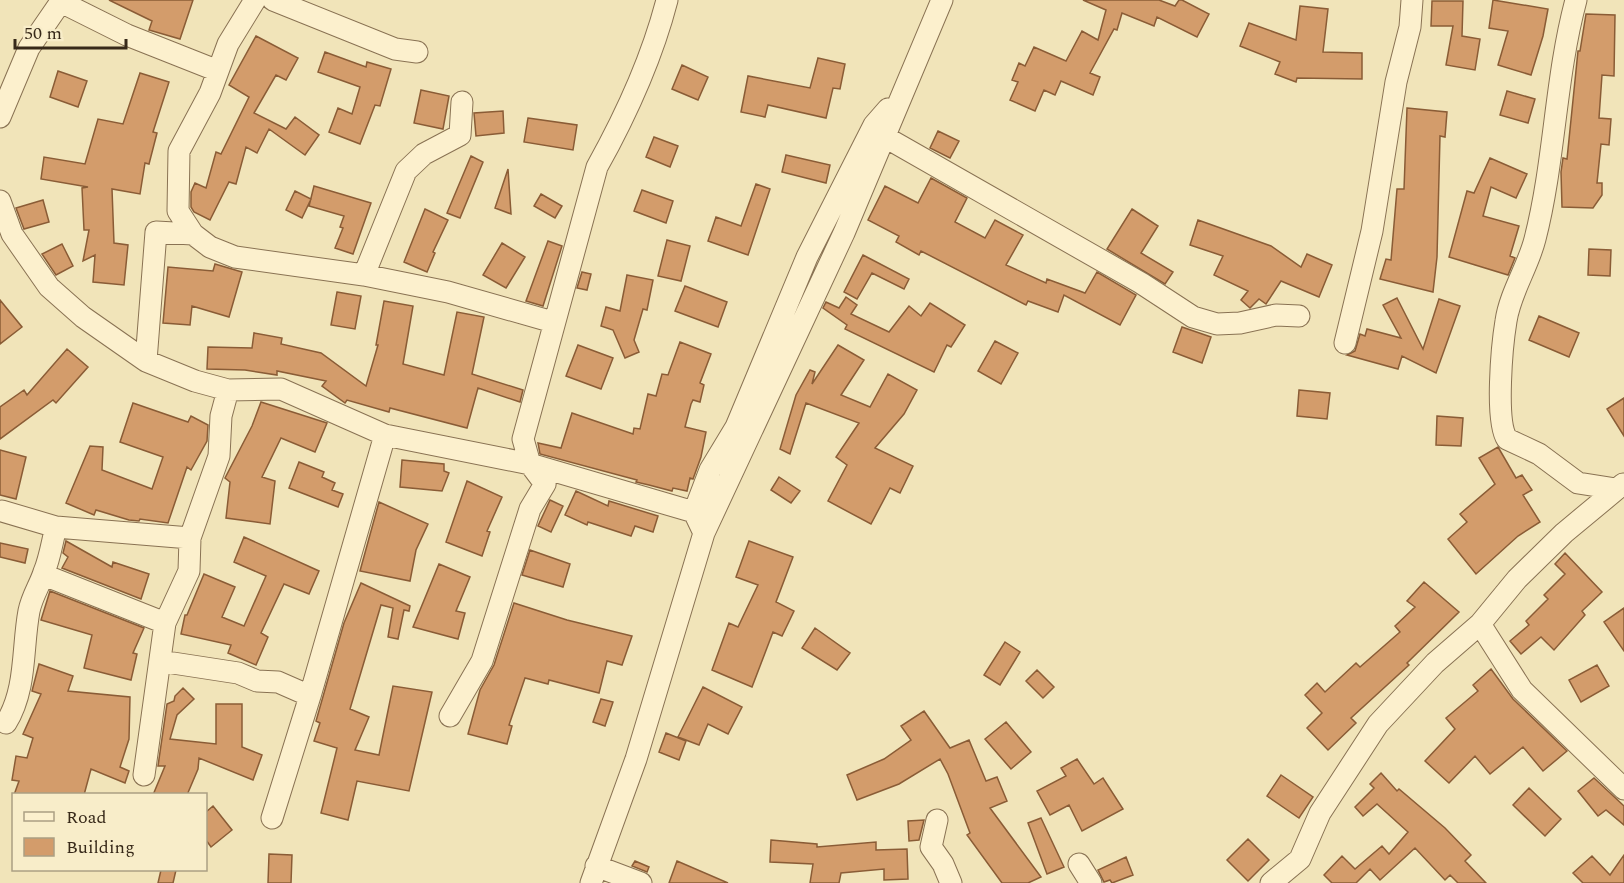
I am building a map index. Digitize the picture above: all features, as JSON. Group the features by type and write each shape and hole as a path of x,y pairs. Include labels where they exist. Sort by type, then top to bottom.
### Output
{"street":[{"path":"255,0 228,44 210,93 179,151 178,211 193,234 210,247 235,257 364,275 448,292 553,322"},
{"path":"273,0 395,49 417,52"},
{"path":"450,716 482,661 530,508 545,484 530,464 523,439 597,167 615,135 650,52 667,0"},
{"path":"641,883 593,875 636,759 704,533 844,233 885,137 900,95 942,0"},
{"path":"1345,343 1372,231 1396,82 1410,27 1412,0"},
{"path":"1576,0 1562,69 1550,158 1535,240 1506,320 1500,422 1507,439 1539,454 1578,483 1620,486"},
{"path":"0,117 29,48 61,1 128,35 218,71"},
{"path":"704,533 694,512 710,470 736,427 807,257 874,125 900,95"},
{"path":"364,275 406,171 424,154 460,135 462,102"},
{"path":"885,137 1142,283 1193,317 1217,324 1239,323 1276,315 1299,316"},
{"path":"0,201 12,234 49,287 83,317 146,361 195,381 228,390 281,389 385,435 530,464 694,512"},
{"path":"146,361 156,232 193,234"},
{"path":"144,775 165,623 189,571 190,538 219,456 221,416 228,390"},
{"path":"272,818 310,696 385,435"},
{"path":"1270,883 1300,859 1320,813 1378,724 1435,663 1480,624 1533,564 1620,486"},
{"path":"1,512 56,527 190,538"},
{"path":"6,723 16,707 27,644 29,611 38,581 44,575 56,527"},
{"path":"44,575 165,623"},
{"path":"1480,624 1522,690 1624,789"},
{"path":"160,661 238,674 257,681 278,682 310,696"},
{"path":"937,820 931,847 943,864 951,883"},
{"path":"1079,864 1090,883"}],"building":[{"path":"109,0 193,0 180,39 149,30 152,21"},
{"path":"1083,0 1159,0 1175,6 1179,0 1182,0 1209,14 1197,37 1157,17 1154,26 1122,13 1117,30 1114,29 1090,73 1100,77 1093,95 1061,81 1055,95 1044,90 1035,111 1010,100 1018,82 1012,80 1019,63 1025,66 1034,47 1066,61 1082,31 1098,40 1106,10"},
{"path":"1493,0 1548,9 1543,36 1531,75 1498,65 1508,31 1489,28"},
{"path":"1432,1 1463,1 1462,36 1480,39 1475,70 1446,65 1453,26 1431,26"},
{"path":"1300,6 1328,9 1323,52 1362,53 1362,79 1297,78 1296,82 1275,74 1280,62 1240,46 1249,23 1296,40"},
{"path":"1586,14 1615,15 1614,76 1602,75 1599,118 1611,119 1609,145 1601,144 1597,183 1602,183 1602,195 1593,208 1562,207 1561,172 1563,158 1567,159 1578,51 1580,51"},
{"path":"256,36 298,58 286,80 276,75 254,113 286,129 295,117 319,135 305,155 269,129 257,153 246,147 236,184 229,182 210,220 194,212 191,207 191,192 195,183 206,188 216,152 221,154 249,97 229,85"},
{"path":"325,52 366,67 367,62 391,69 380,106 375,105 360,144 329,132 338,108 352,114 360,87 318,72"},
{"path":"818,58 845,64 840,89 833,88 826,118 768,105 765,117 741,112 748,76 810,88"},
{"path":"682,65 708,77 698,100 672,89"},
{"path":"58,71 87,81 78,107 50,97"},
{"path":"140,73 169,82 153,132 157,133 149,164 145,163 140,194 112,189 114,243 128,245 124,285 93,282 95,255 83,261 89,230 84,230 82,188 88,187 41,179 44,157 85,164 98,119 123,124"},
{"path":"421,90 449,96 443,129 414,123"},
{"path":"1507,91 1535,99 1528,123 1500,115"},
{"path":"1407,108 1447,112 1445,137 1440,136 1437,257 1433,292 1380,279 1386,259 1391,260 1397,189 1404,189"},
{"path":"503,111 504,133 476,136 474,113"},
{"path":"528,118 577,125 573,150 524,142"},
{"path":"938,131 959,141 950,158 930,148"},
{"path":"654,137 678,146 670,167 646,157"},
{"path":"786,155 830,165 826,183 782,172"},
{"path":"471,156 483,162 460,218 447,213"},
{"path":"1490,158 1527,174 1516,198 1491,187 1483,216 1519,226 1510,256 1515,258 1508,275 1449,257 1467,191 1474,193"},
{"path":"508,169 511,214 495,208"},
{"path":"931,178 967,198 955,222 985,238 995,220 1023,235 1006,265 1046,283 1047,279 1085,293 1097,272 1136,295 1120,325 1064,295 1058,312 1028,301 1026,305 921,251 919,255 896,242 899,236 868,220 885,186 918,203"},
{"path":"756,184 770,189 748,255 708,241 716,217 741,226"},
{"path":"314,186 371,203 353,254 335,248 343,228 340,227 344,216 309,206"},
{"path":"642,190 673,201 666,223 634,211"},
{"path":"295,191 311,199 302,218 286,210"},
{"path":"541,194 562,206 555,218 534,206"},
{"path":"43,200 49,222 24,229 16,208"},
{"path":"425,209 448,220 433,252 435,253 427,272 404,262"},
{"path":"1132,209 1158,226 1141,253 1173,272 1165,284 1107,249"},
{"path":"1198,220 1271,246 1301,267 1307,254 1332,265 1319,297 1281,281 1266,304 1259,299 1250,308 1241,300 1248,291 1214,275 1223,256 1190,245"},
{"path":"667,240 690,246 681,281 658,276"},
{"path":"548,241 562,246 543,306 526,301"},
{"path":"502,243 525,257 506,288 483,275"},
{"path":"62,244 73,266 56,275 42,254"},
{"path":"1589,249 1611,250 1610,276 1588,275"},
{"path":"863,255 909,279 904,289 872,273 857,299 844,292"},
{"path":"215,264 242,272 229,317 192,306 190,325 163,323 168,267 213,271"},
{"path":"582,272 591,274 587,290 577,288"},
{"path":"627,275 653,280 647,310 643,309 634,340 639,352 625,358 613,330 601,326 606,307 620,311"},
{"path":"685,286 727,302 718,327 675,311"},
{"path":"337,292 361,296 355,329 331,325"},
{"path":"846,297 857,305 851,314 889,332 909,306 921,316 930,303 965,325 951,347 947,345 934,372 845,329 847,325 823,308 826,302 839,308"},
{"path":"1397,298 1423,349 1439,299 1460,306 1436,373 1402,356 1398,369 1347,355 1355,351 1360,334 1365,336 1367,329 1401,338 1383,305"},
{"path":"0,300 22,327 0,344"},
{"path":"384,301 413,306 403,364 444,375 457,312 484,317 472,374 523,390 520,402 478,388 467,428 390,408 389,412 347,400 345,403 322,386 326,381 277,371 277,375 245,370 207,369 208,347 252,348 254,333 282,338 281,344 321,353 366,386 378,345 376,345"},
{"path":"1539,316 1579,333 1569,357 1529,340"},
{"path":"1182,327 1211,337 1202,363 1173,352"},
{"path":"995,341 1018,353 1001,384 978,371"},
{"path":"680,342 711,354 700,383 704,385 700,402 693,400 685,427 706,432 701,457 693,479 690,478 687,491 673,488 672,491 636,482 637,480 540,454 538,443 561,448 572,413 633,434 634,428 640,429 648,394 656,396 662,374 668,375"},
{"path":"578,345 613,358 601,389 566,376"},
{"path":"838,345 864,360 841,395 870,407 888,374 917,390 904,414 875,448 913,466 900,493 890,488 871,524 828,501 847,465 836,457 859,423 806,403 790,454 780,449 796,395 810,370 815,372 812,384"},
{"path":"67,349 88,367 56,403 53,400 0,439 0,407 24,390 27,395"},
{"path":"1299,390 1330,393 1327,419 1297,416"},
{"path":"1624,398 1624,436 1607,409"},
{"path":"261,402 327,423 315,452 281,438 262,477 275,481 270,524 226,518 230,482 225,478 252,426"},
{"path":"133,403 188,422 191,416 208,425 207,441 191,470 187,467 168,523 140,519 139,521 129,520 96,510 94,515 66,503 90,446 103,447 102,470 152,489 163,457 120,442"},
{"path":"1437,416 1463,418 1461,446 1436,445"},
{"path":"1498,447 1516,478 1522,475 1532,490 1523,495 1540,522 1518,536 1476,574 1448,539 1467,522 1460,514 1495,484 1479,458"},
{"path":"0,450 26,457 16,499 0,495"},
{"path":"402,460 444,464 444,471 449,473 442,491 400,487"},
{"path":"299,462 324,472 322,477 335,483 332,490 343,494 338,507 289,488"},
{"path":"779,477 800,491 791,503 771,490"},
{"path":"467,481 502,497 487,531 490,532 482,556 446,542"},
{"path":"576,491 608,506 609,501 658,516 653,532 635,526 631,536 588,522 587,525 565,515"},
{"path":"550,500 563,506 551,532 538,526"},
{"path":"379,502 428,524 416,550 410,581 360,571"},
{"path":"244,537 319,571 309,594 284,584 261,633 268,637 256,665 228,653 231,645 181,634 185,615 187,615 204,574 235,587 222,617 244,626 266,576 234,562"},
{"path":"66,541 112,567 113,562 149,574 141,599 62,568 68,557 63,553"},
{"path":"749,541 793,557 776,602 794,611 782,636 773,632 752,687 712,670 729,623 738,627 758,585 736,577"},
{"path":"0,543 28,549 25,563 0,557"},
{"path":"530,550 570,564 563,587 522,575"},
{"path":"1565,553 1602,592 1582,611 1585,615 1554,650 1541,637 1521,654 1510,641 1529,625 1526,621 1548,599 1544,595 1565,574 1555,564"},
{"path":"439,564 470,577 456,611 465,613 458,639 413,627"},
{"path":"1424,582 1459,612 1407,663 1409,665 1351,718 1356,723 1328,750 1307,728 1322,713 1305,695 1317,683 1325,692 1356,663 1360,667 1400,632 1395,626 1415,607 1407,601"},
{"path":"361,583 410,606 409,611 404,610 398,639 388,637 393,608 381,605 350,709 369,717 355,750 379,755 393,686 432,692 409,791 357,781 348,820 321,813 337,748 314,741 320,723 316,721 344,623"},
{"path":"50,591 144,628 133,653 137,654 131,680 84,668 92,635 41,620"},
{"path":"514,603 567,620 632,636 622,665 607,661 599,693 549,680 548,684 525,678 509,725 512,726 507,744 468,734 480,690 494,665"},
{"path":"1624,608 1624,651 1604,622"},
{"path":"815,628 850,653 837,670 802,648"},
{"path":"1005,642 1020,652 1000,685 984,675"},
{"path":"39,664 73,676 68,691 130,697 129,739 120,767 129,771 125,783 91,769 85,793 15,793 19,781 12,780 16,756 27,758 33,738 23,734 41,694 32,691"},
{"path":"1597,665 1609,686 1581,702 1569,680"},
{"path":"1491,669 1513,699 1567,751 1543,771 1523,747 1490,774 1475,756 1449,783 1425,761 1455,729 1446,718 1478,691 1473,685"},
{"path":"1037,670 1054,687 1043,698 1026,681"},
{"path":"703,687 742,707 728,734 708,724 699,745 678,737"},
{"path":"183,688 194,699 177,715 170,739 216,744 216,704 242,704 242,747 262,755 253,780 199,758 198,769 188,793 154,793 165,766 158,766 167,704 174,701 175,696"},
{"path":"601,699 613,702 605,726 593,722"},
{"path":"924,711 950,748 969,740 986,781 997,777 1007,801 990,808 1041,877 1028,883 1002,883 967,835 970,833 940,759 899,784 857,800 847,775 884,759 911,740 901,726"},
{"path":"1006,722 1031,752 1011,769 985,739"},
{"path":"666,733 686,741 679,760 659,752"},
{"path":"1077,759 1094,784 1103,778 1123,809 1082,831 1069,805 1050,815 1037,791 1066,776 1061,768"},
{"path":"1381,773 1397,791 1399,789 1445,828 1471,855 1465,861 1486,883 1458,883 1450,875 1445,880 1415,848 1380,880 1370,869 1356,883 1332,883 1324,875 1342,856 1355,869 1382,846 1389,854 1408,832 1377,804 1363,816 1355,807 1374,788 1370,784"},
{"path":"1281,775 1313,797 1299,818 1267,796"},
{"path":"1594,778 1624,806 1624,825 1606,810 1598,816 1578,791"},
{"path":"1529,788 1561,819 1545,836 1513,805"},
{"path":"213,806 232,830 211,847 207,841 207,811"},
{"path":"1041,818 1064,867 1047,874 1028,823"},
{"path":"924,820 919,840 909,841 908,821"},
{"path":"1248,839 1269,860 1248,881 1227,860"},
{"path":"771,840 817,844 817,847 876,842 876,850 907,849 908,879 884,880 884,869 841,873 839,883 810,883 813,864 770,862"},
{"path":"269,854 292,855 291,883 268,883"},
{"path":"1624,855 1624,883 1583,883 1573,873 1592,856 1610,875"},
{"path":"1126,857 1133,875 1112,883 1110,880 1104,882 1098,870"},
{"path":"635,861 649,867 647,872 632,866"},
{"path":"677,861 728,883 669,883"},
{"path":"161,871 176,871 173,883 158,883"}]}
